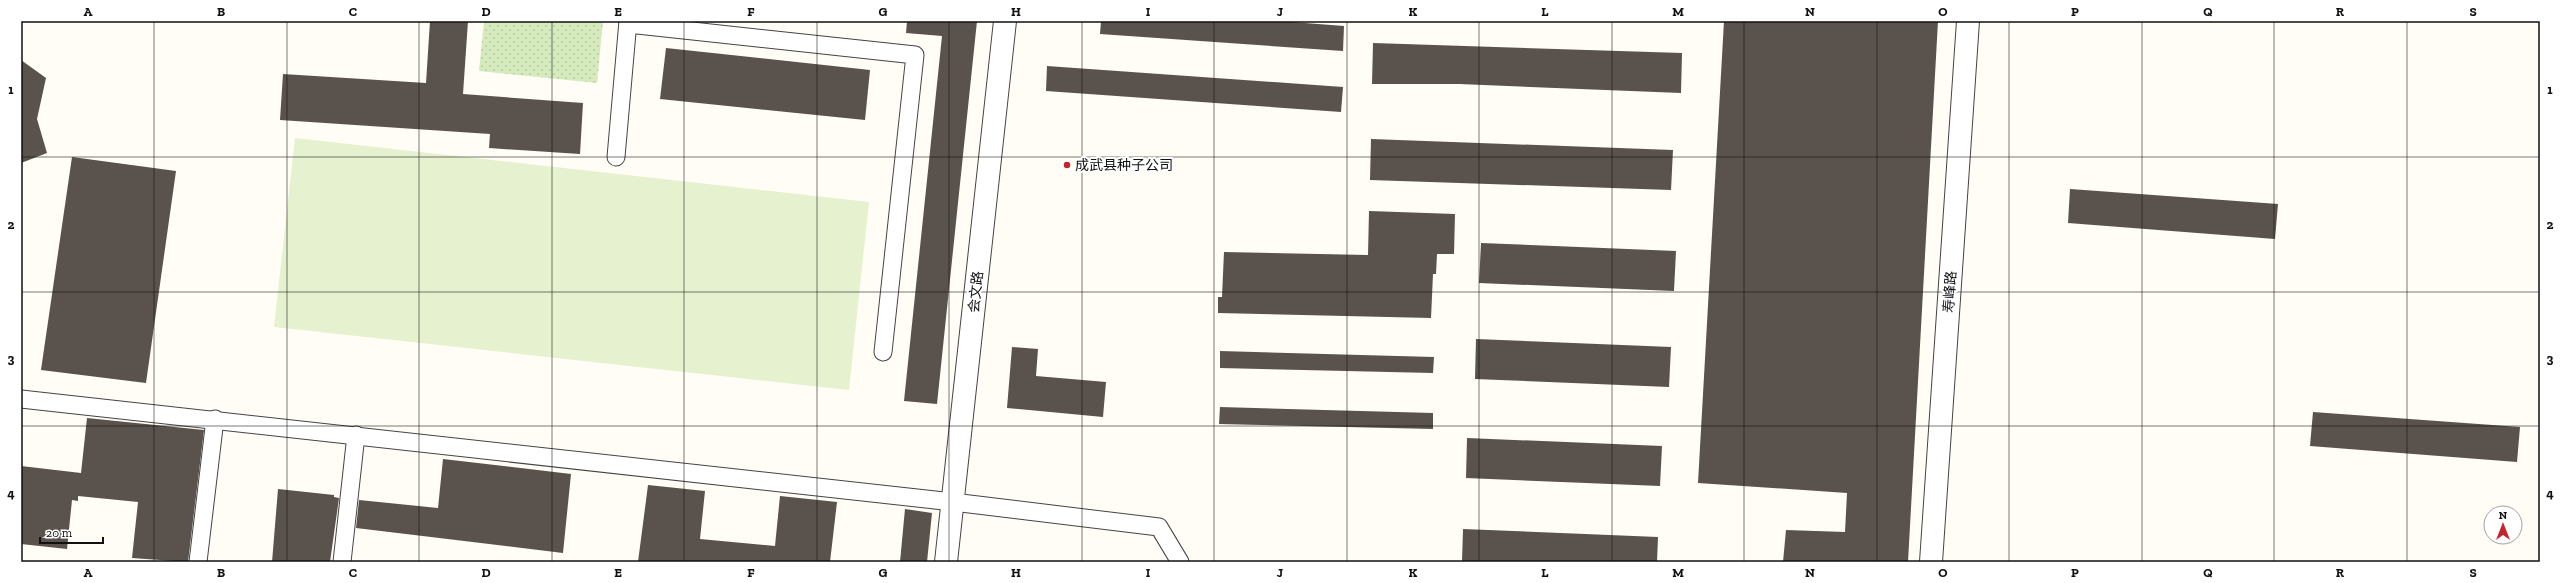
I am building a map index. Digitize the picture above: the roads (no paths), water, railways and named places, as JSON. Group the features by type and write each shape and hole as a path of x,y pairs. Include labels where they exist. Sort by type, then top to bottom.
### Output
{"street":[{"name":"会文路","path":"946,562 1005,21"},
{"name":"寿峰路","path":"1931,562 1968,21"},
{"path":"616,157 628,22 915,55 883,352"},
{"path":"21,399 214,419 953,502 1159,528 1180,562"},
{"path":"198,562 214,419"},
{"path":"342,562 356,435"}],"place":[{"name":"成武县种子公司","path":"1067,165"}]}
